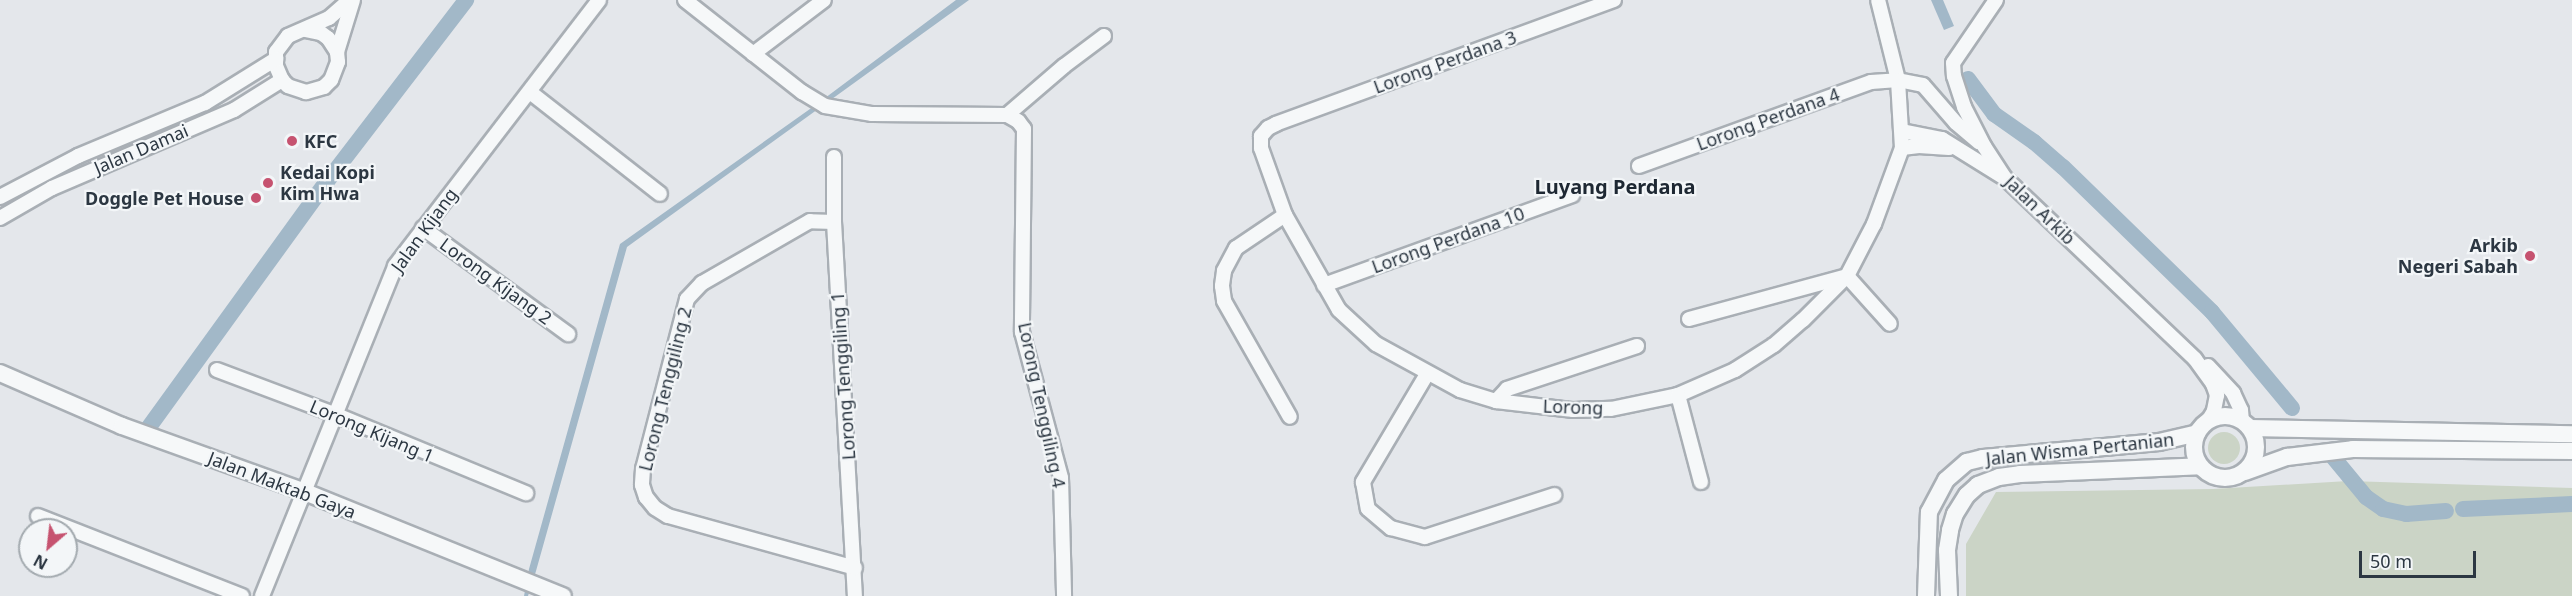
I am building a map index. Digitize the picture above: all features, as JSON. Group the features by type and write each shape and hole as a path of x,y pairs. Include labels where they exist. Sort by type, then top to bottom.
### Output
{"street":[{"path":"352,0 337,52 336,72 324,87 306,92 288,86 282,80 276,59 282,42 288,36 329,18 352,0"},
{"name":"Jalan Kijang","path":"262,596 395,266 599,0"},
{"path":"685,0 802,92 825,106 872,114 1007,114 1104,36"},
{"path":"753,54 824,0"},
{"name":"Lorong Perdana 3","path":"1276,124 1614,0"},
{"name":"Lorong","path":"1276,124 1268,128 1261,136 1261,148 1285,215 1339,310 1376,344 1427,374 1460,390 1496,401 1573,410 1611,409 1678,395 1736,370 1774,345 1847,276 1874,224 1902,148 1898,80 1878,0"},
{"name":"Jalan Arkib","path":"1996,0 1953,63 1954,76 1964,107 1984,146 2005,178 2195,359 2213,384 2217,395 2214,411 2202,427"},
{"path":"305,30 321,33 328,38 337,52"},
{"name":"Jalan Damai","path":"0,197 78,156 205,103 276,59"},
{"name":"Jalan Damai","path":"0,218 52,188 234,110 282,80"},
{"path":"1898,80 1923,86 1956,123 1984,146"},
{"name":"Lorong Perdana 4","path":"1639,166 1871,82 1898,80"},
{"path":"530,92 660,194"},
{"name":"Lorong Tenggiling 4","path":"1007,114 1018,121 1024,129 1022,332 1061,478 1064,596"},
{"path":"1902,130 1942,139 2005,178"},
{"path":"1902,148 1919,146 1958,150"},
{"name":"Lorong Tenggiling 1","path":"834,157 834,222 855,596"},
{"name":"Lorong Perdana 10","path":"1324,285 1572,195"},
{"path":"1285,215 1236,248 1226,264 1222,286 1224,301 1290,417"},
{"name":"Lorong Tenggiling 2","path":"834,222 810,221 702,283 687,299 644,469 642,485 646,497 655,508 668,516 855,568"},
{"name":"Lorong Kijang 2","path":"423,228 568,334"},
{"path":"1689,319 1847,276 1890,324"},
{"path":"1496,401 1507,389 1637,346"},
{"name":"Jalan Arkib","path":"2195,359 2207,366 2233,393 2246,425"},
{"name":"Lorong Kijang 1","path":"217,370 334,414 525,493"},
{"name":"Jalan Maktab Gaya","path":"0,373 122,426 305,492 563,596"},
{"path":"1427,374 1363,482 1368,509 1391,528 1425,537 1554,495"},
{"path":"1678,395 1701,482"},
{"path":"2572,434 2246,425 2225,416 2202,427 2193,450 2200,466 2207,473 2226,479 2306,453 2353,449 2572,452"},
{"path":"2245,472 2256,456 2255,437 2246,425"},
{"name":"Jalan Wisma Pertanian","path":"1926,596 1929,512 1946,480 1967,462 1983,458 2159,442 2202,427"},
{"name":"Jalan Wisma Pertanian","path":"1949,596 1947,550 1950,530 1955,514 1967,495 1978,485 1999,477 2020,474 2200,466"},
{"path":"38,516 242,596"}],"green space":[{"path":"2224,432 2236,436 2240,448 2236,460 2224,464 2212,460 2208,448 2212,436"},
{"path":"2348,481 2572,488 2572,596 1966,596 1966,544 1996,492 2213,489"}],"water":[{"path":"956,0 969,0 627,247 536,571 528,596 524,596 529,569 620,244 817,104"},
{"path":"1931,0 1943,0 1954,26 1944,30"}],"waterway":[{"path":"149,427 325,184 466,0"},
{"path":"1968,79 1994,114 2034,142 2063,167 2212,312 2292,408"},
{"path":"2328,451 2366,497 2383,509 2406,514 2446,511"},
{"path":"2463,509 2572,504"}],"place":[{"name":"KFC","path":"292,141"},
{"name":"Kedai Kopi Kim Hwa","path":"268,183"},
{"name":"Doggle Pet House","path":"256,198"},
{"name":"Arkib Negeri Sabah","path":"2530,256"}],"district":[{"name":"Luyang Perdana","path":"1615,186"}]}
